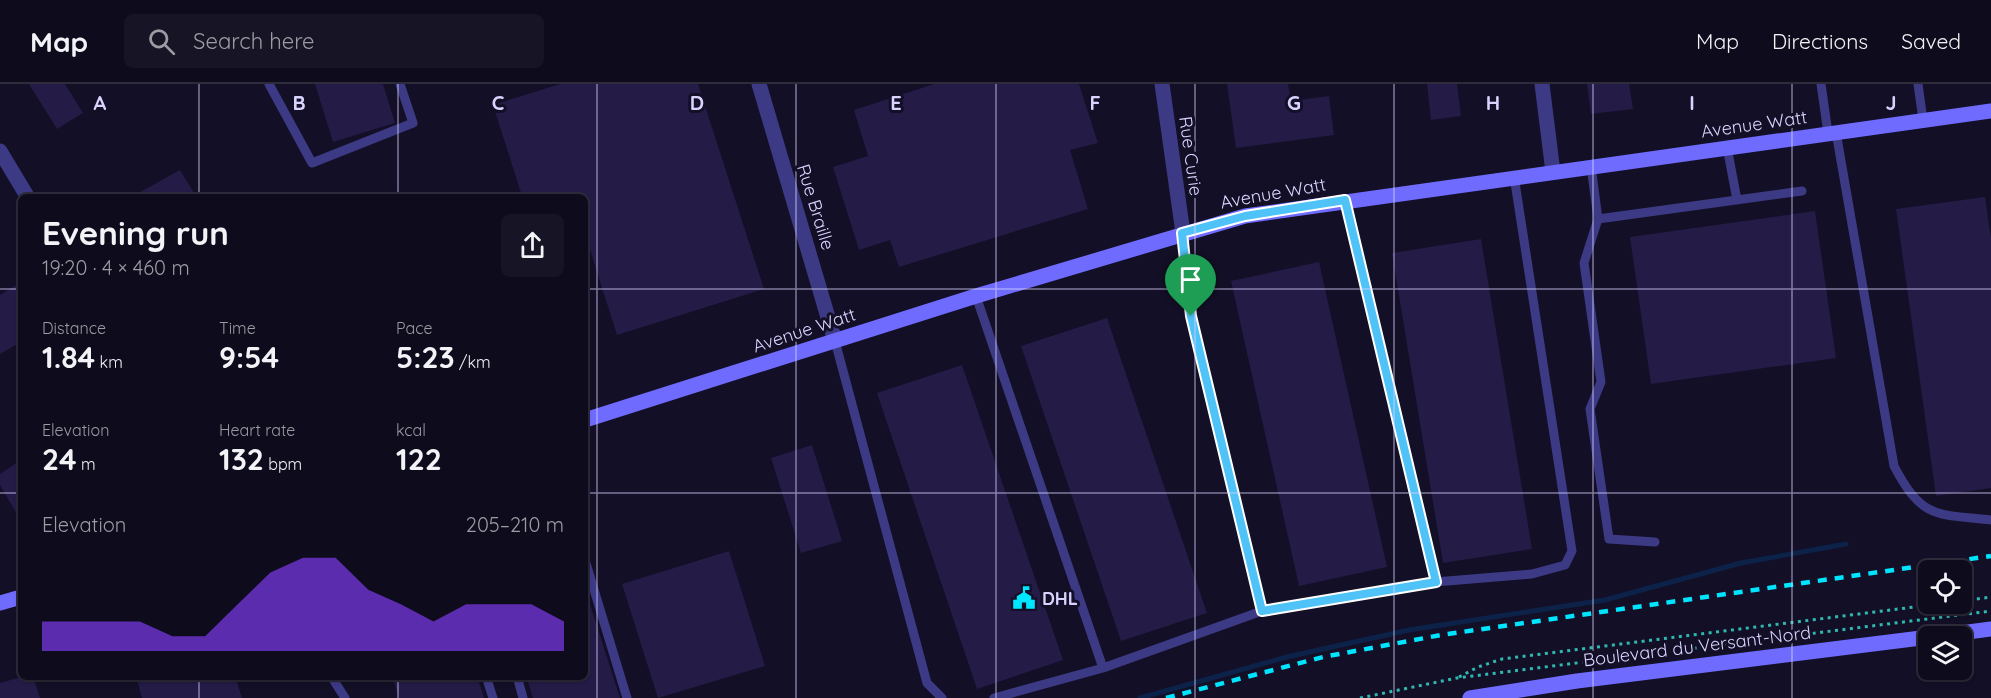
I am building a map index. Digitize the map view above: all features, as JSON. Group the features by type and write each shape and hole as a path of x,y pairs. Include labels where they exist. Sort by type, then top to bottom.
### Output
{"street":[{"name":"Rue Braille","path":"759,84 835,341"},
{"name":"Rue Curie","path":"1161,84 1182,233"},
{"path":"1542,84 1553,172"},
{"name":"Avenue Watt","path":"588,419 976,296 1245,216 1515,176 1923,120 1991,113"},
{"path":"0,151 26,194"},
{"path":"0,603 18,598"},
{"path":"1972,632 1991,629"},
{"name":"Boulevard du Versant-Nord","path":"1470,698 1577,681 1918,638"}],"lane":[{"path":"269,84 312,163 413,123 400,84"},
{"path":"1821,84 1894,466 1909,495 1927,511 1991,520"},
{"path":"1918,84 1923,120"},
{"path":"1727,147 1737,200"},
{"path":"1591,166 1598,219 1584,263 1601,382 1590,409 1609,539 1655,542"},
{"path":"994,698 1103,668 1262,611 1436,582 1532,574 1565,565 1572,551 1515,176"},
{"path":"1598,219 1802,191"},
{"path":"1345,200 1436,582"},
{"path":"1182,233 1191,316 1262,611"},
{"path":"976,296 1103,668"},
{"path":"835,341 927,683 942,698"},
{"path":"588,570 627,698"},
{"path":"334,680 345,698"},
{"path":"487,680 493,698"},
{"path":"518,680 524,698"}],"path":[{"path":"1972,600 1991,597"},
{"path":"1457,678 1478,667 1502,659 1918,607"},
{"path":"1360,698 1457,678 1991,611"}],"building":[{"path":"29,84 65,84 83,113 57,129"},
{"path":"315,84 383,84 395,123 333,142"},
{"path":"560,84 698,84 764,289 617,335 588,243 588,194 521,194 493,105"},
{"path":"934,84 1079,84 1098,143 1070,150 1088,209 899,267 890,240 859,250 833,167 868,156 854,110"},
{"path":"1227,84 1288,84 1291,101 1329,96 1334,135 1236,148"},
{"path":"1427,84 1457,84 1461,116 1431,120"},
{"path":"1587,84 1629,84 1633,109 1591,114"},
{"path":"180,170 195,194 137,194"},
{"path":"1985,197 1991,238 1991,488 1936,496 1896,209"},
{"path":"1815,211 1836,358 1651,384 1630,237"},
{"path":"1481,239 1532,549 1443,563 1392,253"},
{"path":"1319,262 1387,567 1299,586 1231,281"},
{"path":"18,284 18,344 0,354 0,295"},
{"path":"1107,318 1207,613 1121,641 1021,346"},
{"path":"962,365 1063,660 977,689 877,393"},
{"path":"812,445 842,541 801,553 771,458"},
{"path":"18,462 18,516 0,485 0,474"},
{"path":"729,551 765,666 658,698 622,584"},
{"path":"588,598 620,698 533,698 527,680 588,680"},
{"path":"18,678 18,680 34,680 40,698 0,698 0,683"},
{"path":"137,680 236,680 242,698 142,698"},
{"path":"393,680 478,680 484,698 399,698"}],"waterway":[{"path":"1140,698 1287,657 1409,630 1605,600 1741,563 1846,544"}],"railway":[{"path":"1166,698 1323,657 1441,635 1991,556"}],"place":[{"name":"DHL","path":"1024,598"}],"route":[{"path":"1345,200 1436,582 1262,611 1191,316 1182,233 1245,216 1345,200"}]}
